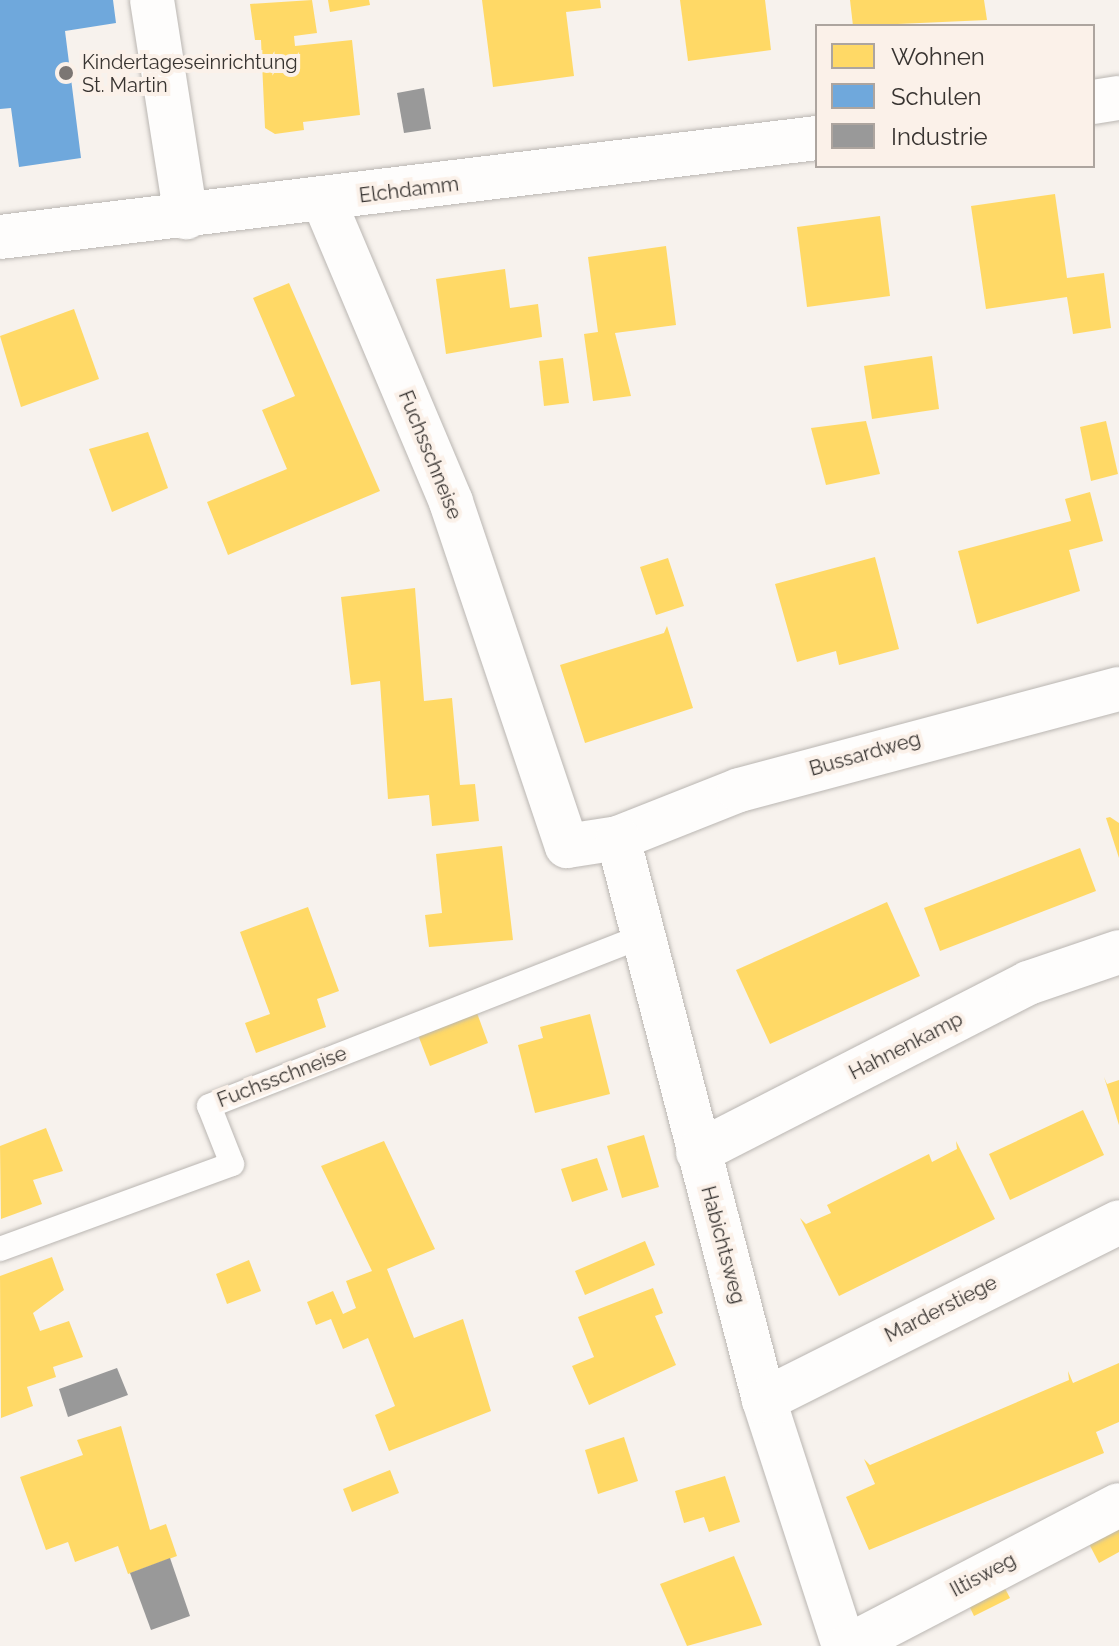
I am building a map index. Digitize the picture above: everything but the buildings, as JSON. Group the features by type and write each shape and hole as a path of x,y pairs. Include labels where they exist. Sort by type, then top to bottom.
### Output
{"street":[{"path":"152,0 186,217"},
{"path":"1095,102 1119,98"},
{"name":"Elchdamm","path":"0,237 324,201 815,138"},
{"name":"Fuchsschneise","path":"324,201 451,502 567,846 618,838"},
{"name":"Bussardweg","path":"618,838 739,790 1119,689"},
{"name":"Habichtsweg","path":"618,838 764,1400 846,1646"},
{"name":"Hahnenkamp","path":"698,1152 1028,983 1119,952"},
{"name":"Marderstiege","path":"764,1400 1119,1222"},
{"name":"Iltisweg","path":"846,1646 1119,1505"}],"lane":[{"name":"Fuchsschneise","path":"0,1249 232,1164 209,1106 643,936"}],"place":[{"name":"Kindertageseinrichtung St. Martin","path":"66,73"}]}
